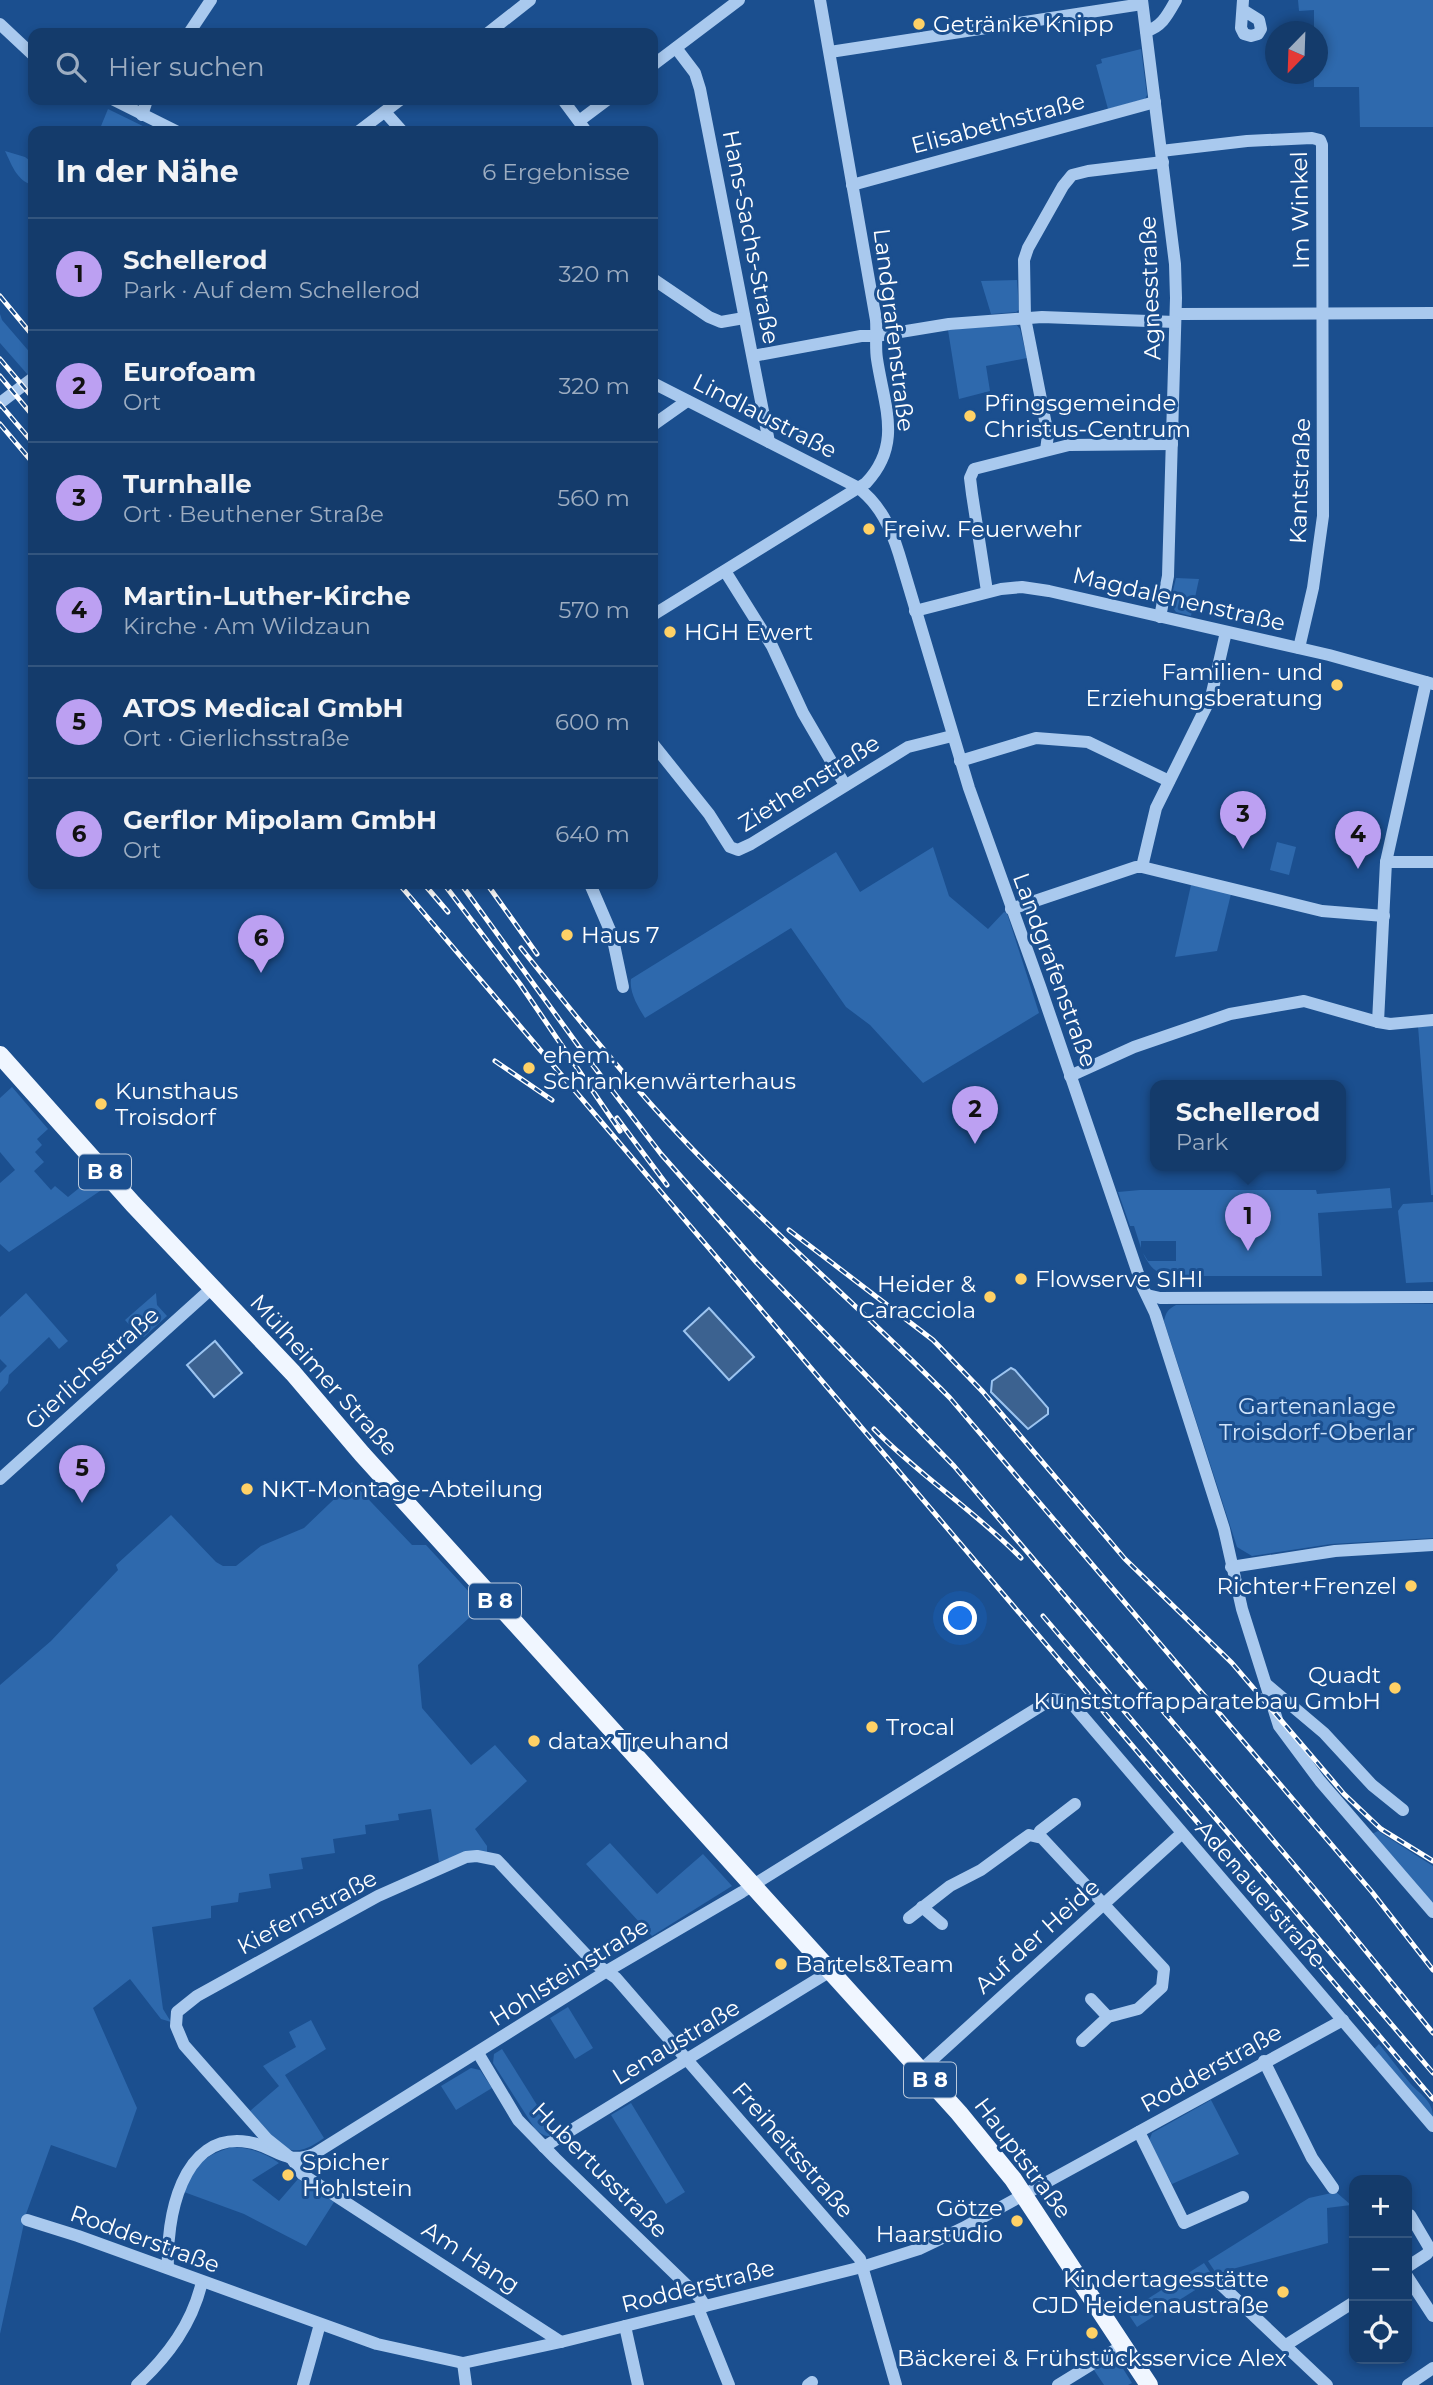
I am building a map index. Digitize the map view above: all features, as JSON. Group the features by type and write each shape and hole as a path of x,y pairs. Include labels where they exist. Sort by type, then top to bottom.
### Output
{"main road":[{"name":"Mülheimer Straße","path":"0,1055 133,1204 293,1373 362,1454 752,1885"},
{"name":"Hauptstraße","path":"752,1885 921,2070 1010,2175 1150,2385"}],"street":[{"path":"192,28 211,0"},
{"path":"500,28 530,0"},
{"path":"658,61 739,0"},
{"name":"Landgrafenstraße","path":"820,0 876,320 876,354 889,440 876,472 866,483 857,487 875,503 894,537 960,761 1147,1295 1210,1485 1224,1529 1231,1567 1252,1644 1279,1726 1320,1781 1433,1912"},
{"path":"1146,31 1155,29 1177,0"},
{"path":"830,52 1142,2"},
{"name":"Agnesstraße","path":"1142,2 1175,264 1168,576 1160,617"},
{"path":"0,24 28,50"},
{"name":"Hans-Sachs-Straße","path":"676,48 695,74 700,89 769,442"},
{"name":"Elisabethstraße","path":"852,185 1155,102"},
{"path":"123,105 165,126"},
{"path":"142,115 145,105"},
{"path":"366,126 394,105"},
{"path":"567,105 583,126 602,105"},
{"path":"385,112 398,126"},
{"name":"Im Winkel","path":"1162,156 1247,141 1312,138 1320,140 1323,314"},
{"path":"1046,450 1048,435 1025,318 1026,254 1069,178 1088,171 1162,156"},
{"path":"658,282 709,317 721,322 744,318"},
{"path":"752,356 861,336 949,324 1025,318 1433,313"},
{"name":"Kantstraße","path":"1300,648 1313,588 1323,516 1323,314"},
{"path":"0,403 28,382"},
{"name":"Lindlaustraße","path":"658,386 857,487"},
{"path":"658,421 687,401"},
{"path":"988,592 972,494 971,473 977,467 1069,445 1172,444"},
{"path":"658,612 857,487"},
{"path":"725,570 772,646 803,713 845,785"},
{"name":"Magdalenenstraße","path":"915,611 988,592 1022,587 1300,648 1430,683"},
{"path":"1142,867 1156,808 1211,697 1226,632"},
{"path":"1378,1022 1386,862 1430,683"},
{"name":"Ziethenstraße","path":"658,750 709,814 730,846 738,850 908,747 952,736"},
{"path":"960,761 1036,738 1087,741 1169,781"},
{"path":"1386,862 1433,862"},
{"path":"1011,909 1142,867 1322,911 1384,916"},
{"path":"592,889 612,935 623,988"},
{"path":"1070,1076 1135,1047 1230,1014 1304,1001 1390,1024 1433,1020"},
{"name":"Gierlichsstraße","path":"0,1479 212,1287"},
{"path":"1147,1295 1160,1298 1433,1297"},
{"path":"1231,1567 1335,1551 1433,1545"},
{"path":"1266,1684 1324,1733 1372,1785 1403,1810"},
{"name":"Hohlsteinstraße","path":"292,2159 314,2154 1052,1699"},
{"name":"Adenauerstraße","path":"1052,1699 1073,1705 1433,2126"},
{"path":"1038,1836 1040,1831 1075,1804"},
{"name":"Auf der Heide","path":"921,2070 1181,1834"},
{"path":"909,1918 950,1886 981,1870 1029,1835 1038,1836 1164,1969 1162,1987 1138,2009 1108,2017 1082,2041"},
{"name":"Kiefernstraße","path":"292,2159 267,2138 184,2045 178,2034 177,2012 197,1996 378,1896 454,1862 477,1856 497,1860 593,1962 607,1971"},
{"path":"922,1907 942,1924"},
{"name":"Freiheitsstraße","path":"607,1971 616,1978 860,2259 896,2385"},
{"name":"Lenaustraße","path":"544,2147 829,1972"},
{"path":"1091,1999 1108,2017"},
{"name":"Rodderstraße","path":"27,2220 377,2344 463,2363 561,2342 862,2267 941,2240 1343,2020"},
{"name":"Hubertusstraße","path":"478,2053 519,2120 700,2298 701,2307"},
{"path":"1264,2061 1312,2158 1333,2188"},
{"path":"1139,2132 1184,2223 1243,2197"},
{"path":"167,2268 178,2192 188,2169 199,2156 223,2143 237,2141 261,2145 292,2159"},
{"name":"Am Hang","path":"292,2159 302,2175 561,2342"},
{"path":"1412,2218 1430,2249 1412,2264"},
{"path":"137,2385 158,2366 177,2342 196,2306 202,2282"},
{"path":"1218,2282 1327,2385"},
{"path":"1412,2284 1433,2316"},
{"path":"1286,2345 1349,2305"},
{"path":"701,2307 729,2385"},
{"path":"303,2385 320,2324"},
{"path":"625,2326 638,2385"},
{"path":"1058,2385 1123,2345"},
{"path":"463,2363 466,2385"},
{"path":"1408,2385 1433,2368"}],"green space":[{"path":"1298,0 1433,0 1433,127 1360,127 1359,87 1314,87 1314,84 1328,84 1328,21 1314,21 1314,10 1299,11"},
{"path":"1141,49 1147,95 1145,99 1108,109 1096,65 1102,63 1101,59"},
{"path":"108,109 143,126 101,126"},
{"path":"5,151 28,159 28,183 18,175"},
{"path":"1017,280 1019,310 991,314 981,281"},
{"path":"0,314 28,350 28,375 0,343"},
{"path":"1016,324 1020,329 1027,358 986,366 990,391 959,399 948,330"},
{"path":"1176,578 1199,579 1191,616 1176,612 1170,603"},
{"path":"1277,842 1296,847 1289,875 1270,870"},
{"path":"933,847 949,896 988,929 1004,912 1007,913 1039,1013 923,1083 870,1025 846,1007 791,928 645,1018 633,994 631,979 836,852 860,892"},
{"path":"1191,885 1231,894 1217,951 1175,957"},
{"path":"1433,1025 1433,1195 1431,1195 1418,1026"},
{"path":"12,1087 48,1129 37,1139 42,1145 35,1152 44,1162 34,1171 51,1190 55,1186 68,1197 93,1177 103,1189 9,1252 0,1244 0,1183 15,1170 0,1152 0,1098"},
{"path":"1390,1188 1392,1208 1318,1213 1322,1276 1178,1276 1161,1273 1149,1264 1143,1253 1148,1261 1176,1261 1176,1241 1141,1241 1141,1248 1118,1192 1316,1190 1317,1194"},
{"path":"1433,1202 1433,1282 1406,1283 1398,1211 1403,1204"},
{"path":"26,1293 68,1341 59,1349 49,1337 9,1375 8,1383 0,1392 0,1373 7,1366 0,1359 0,1317"},
{"path":"156,1293 157,1305 167,1316 144,1337 139,1336 125,1320"},
{"name":"Gartenanlage Troisdorf-Oberlar","path":"1433,1304 1433,1538 1331,1544 1252,1556 1237,1547 1164,1321 1166,1315 1169,1309 1176,1305"},
{"path":"352,1482 412,1545 426,1545 482,1606 418,1665 422,1708 471,1765 495,1745 527,1781 475,1829 487,1846 487,1852 470,1851 439,1862 431,1809 398,1814 399,1820 365,1825 366,1834 333,1839 335,1853 301,1858 303,1869 269,1874 271,1888 239,1893 238,1902 211,1906 211,1918 152,1927 163,2009 171,2022 161,2019 130,1979 93,2008 137,2108 116,2168 51,2145 26,2214 0,2334 0,1685 51,1641 118,1570 116,1565 171,1515 216,1562 223,1566 236,1566 261,1546 304,1528"},
{"path":"1378,1831 1433,1866 1433,1904 1372,1834"},
{"path":"610,1843 657,1894 703,1854 732,1886 652,1936 586,1864"},
{"path":"568,2007 593,2048 575,2059 550,2018"},
{"path":"311,2020 326,2049 285,2075 324,2138 304,2149 287,2149 266,2132 250,2111 279,2086 263,2066 296,2047 289,2032"},
{"path":"1379,2044 1428,2102 1433,2118 1374,2049"},
{"path":"502,2049 555,2134 547,2136 535,2129 493,2063 494,2054"},
{"path":"471,2068 480,2070 492,2088 456,2110 441,2086"},
{"path":"1211,2100 1239,2154 1172,2184 1149,2141 1152,2133"},
{"path":"631,2103 685,2192 666,2204 611,2115"},
{"path":"232,2147 257,2151 279,2163 252,2180 279,2201 298,2179 334,2202 306,2246 244,2214 184,2192 201,2163"},
{"path":"1336,2192 1349,2203 1327,2208 1328,2243 1225,2271 1218,2276 1208,2261 1309,2198"},
{"path":"1204,2263 1214,2278 1137,2327 1127,2312"},
{"path":"1113,2357 1132,2383 1104,2385 1094,2370"}],"shaded area":[{"path":"709,1308 754,1357 729,1380 684,1331"},
{"path":"215,1341 242,1373 214,1397 187,1365"},
{"path":"1011,1368 1048,1408 1048,1414 1028,1429 991,1392 992,1381"}],"railway":[{"path":"0,296 28,330"},
{"path":"0,359 28,392"},
{"path":"0,376 28,410"},
{"path":"0,404 28,437"},
{"path":"0,424 28,457"},
{"path":"403,889 1433,2099"},
{"path":"428,889 448,912"},
{"path":"448,889 520,984 620,1131"},
{"path":"465,889 661,1154 757,1263 954,1466 1319,1894 1433,2033"},
{"path":"491,889 537,954"},
{"path":"521,948 613,1061 686,1143 950,1398 1372,1892 1433,1970"},
{"path":"495,1061 552,1100"},
{"path":"617,1118 667,1185"},
{"path":"789,1230 933,1340 983,1392 1125,1559 1232,1663 1344,1794 1381,1829 1433,1861"},
{"path":"874,1429 1021,1558"},
{"path":"1043,1616 1433,2073"}],"place":[{"name":"Getränke Knipp","path":"919,24"},
{"name":"Pfingsgemeinde Christus-Centrum","path":"970,416"},
{"name":"Freiw. Feuerwehr","path":"869,529"},
{"name":"HGH Ewert","path":"670,632"},
{"name":"Familien- und Erziehungsberatung","path":"1337,685"},
{"name":"Turnhalle","path":"1243,849"},
{"name":"Martin-Luther-Kirche","path":"1358,869"},
{"name":"Haus 7","path":"567,935"},
{"name":"Gerflor Mipolam GmbH","path":"261,973"},
{"name":"ehem. Schrankenwärterhaus","path":"529,1068"},
{"name":"Kunsthaus Troisdorf","path":"101,1104"},
{"name":"Eurofoam","path":"975,1144"},
{"name":"Schellerod","path":"1248,1251"},
{"name":"Flowserve SIHI","path":"1021,1279"},
{"name":"Heider & Caracciola","path":"990,1297"},
{"name":"NKT-Montage-Abteilung","path":"247,1489"},
{"name":"ATOS Medical GmbH","path":"82,1503"},
{"name":"Richter+Frenzel","path":"1411,1586"},
{"name":"Quadt Kunststoffapparatebau GmbH","path":"1395,1688"},
{"name":"Trocal","path":"872,1727"},
{"name":"datax Treuhand","path":"534,1741"},
{"name":"Bartels&Team","path":"781,1964"},
{"name":"Spicher Hohlstein","path":"288,2175"},
{"name":"Götze Haarstudio","path":"1017,2221"},
{"name":"Kindertagesstätte CJD Heidenaustraße","path":"1283,2292"},
{"name":"Bäckerei & Frühstücksservice Alex","path":"1092,2333"}]}
